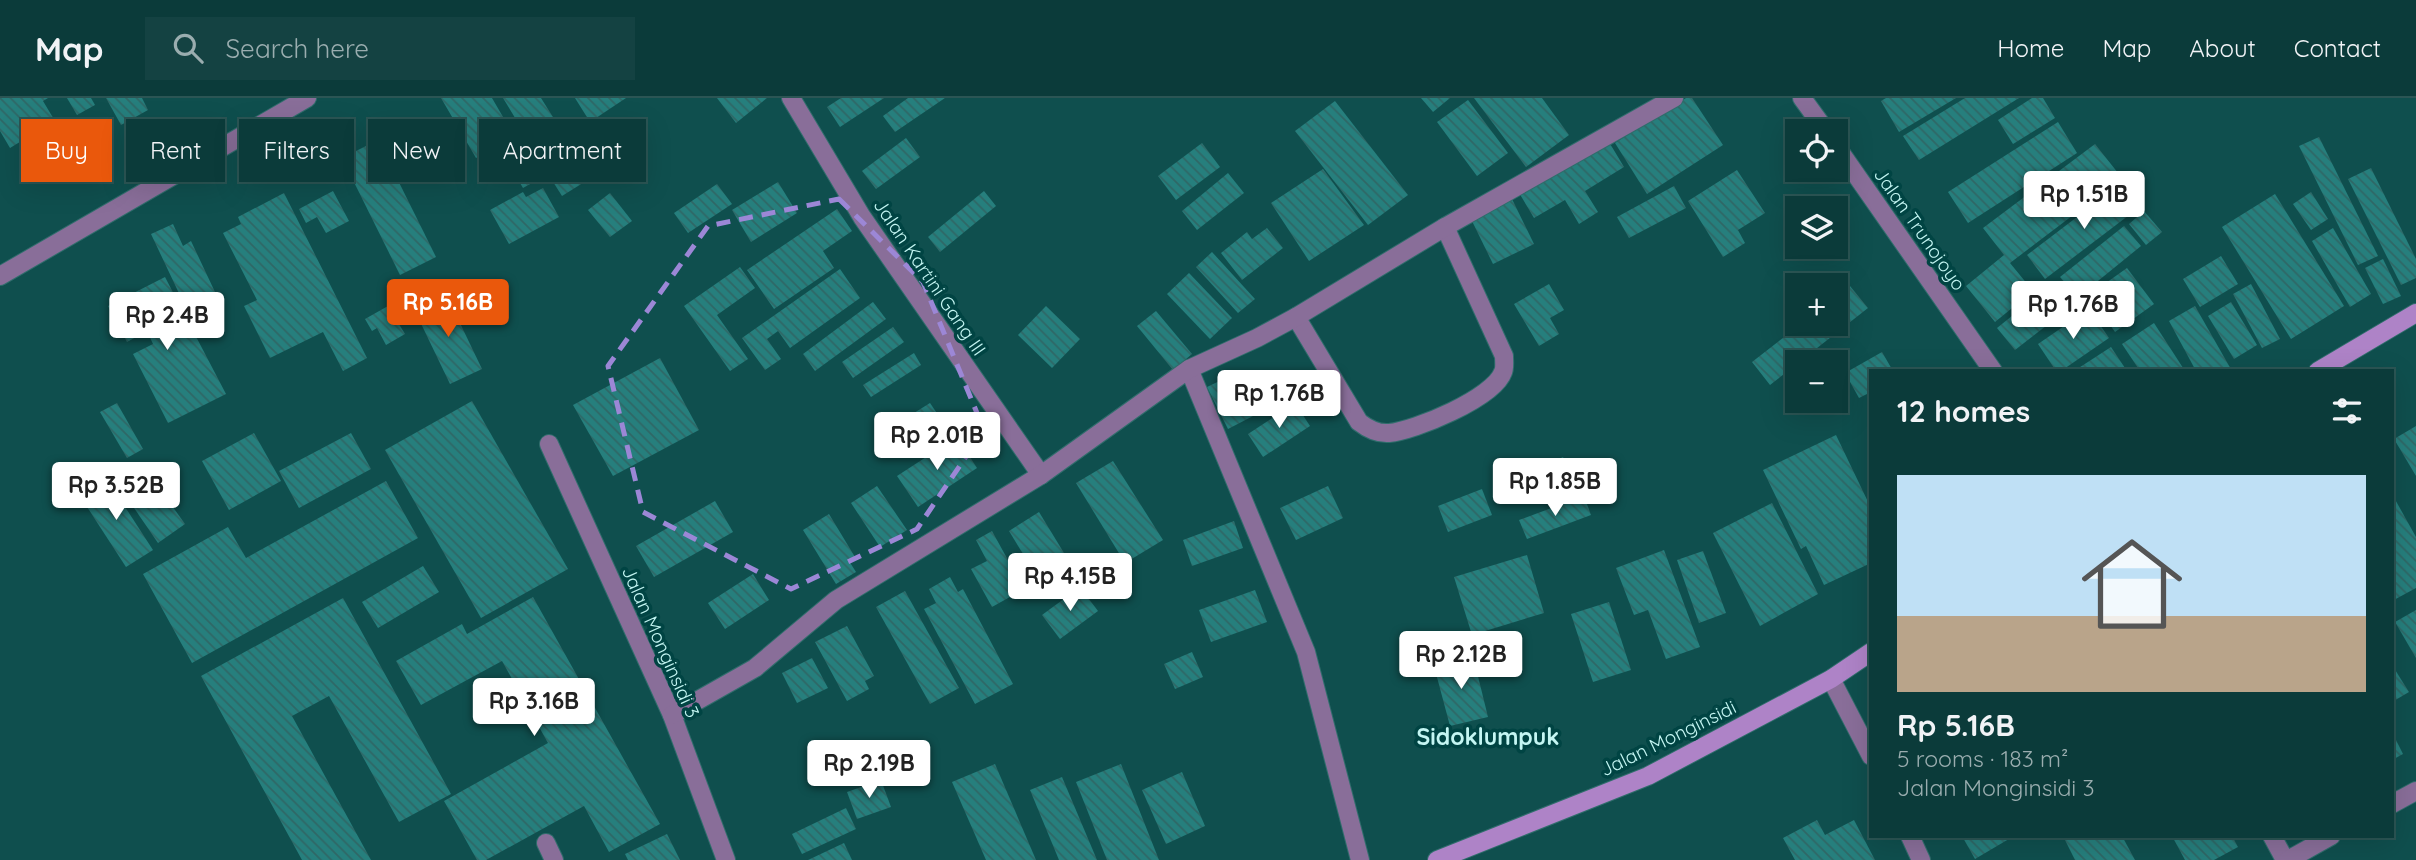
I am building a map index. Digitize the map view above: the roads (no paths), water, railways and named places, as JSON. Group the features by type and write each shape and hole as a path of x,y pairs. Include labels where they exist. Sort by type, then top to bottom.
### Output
{"main road":[{"path":"2321,369 2416,313"},
{"name":"Jalan Monginsidi","path":"1437,860 1647,776 1831,679 1869,653"}],"street":[{"path":"0,276 306,98"},
{"name":"Jalan Kartini Gang III","path":"791,98 862,216 1041,475"},
{"path":"671,715 755,668 836,600 1041,475 1189,369 1296,317 1445,226 1674,98"},
{"path":"1802,98 1817,119"},
{"name":"Jalan Trunojoyo","path":"1848,163 1992,369"},
{"path":"1296,317 1359,422 1370,430 1387,433 1422,426 1472,402 1499,379 1503,372 1504,356 1445,226"},
{"path":"1189,369 1306,653 1360,860"},
{"name":"Jalan Monginsidi 3","path":"549,444 671,715 726,860"},
{"path":"1831,679 1869,752"},
{"path":"2394,803 2416,791"},
{"path":"1911,838 1921,860"},
{"path":"2273,838 2286,860 2327,838"},
{"path":"546,843 554,860"}],"district":[{"name":"Sidoklumpuk","path":"1488,737"}]}
